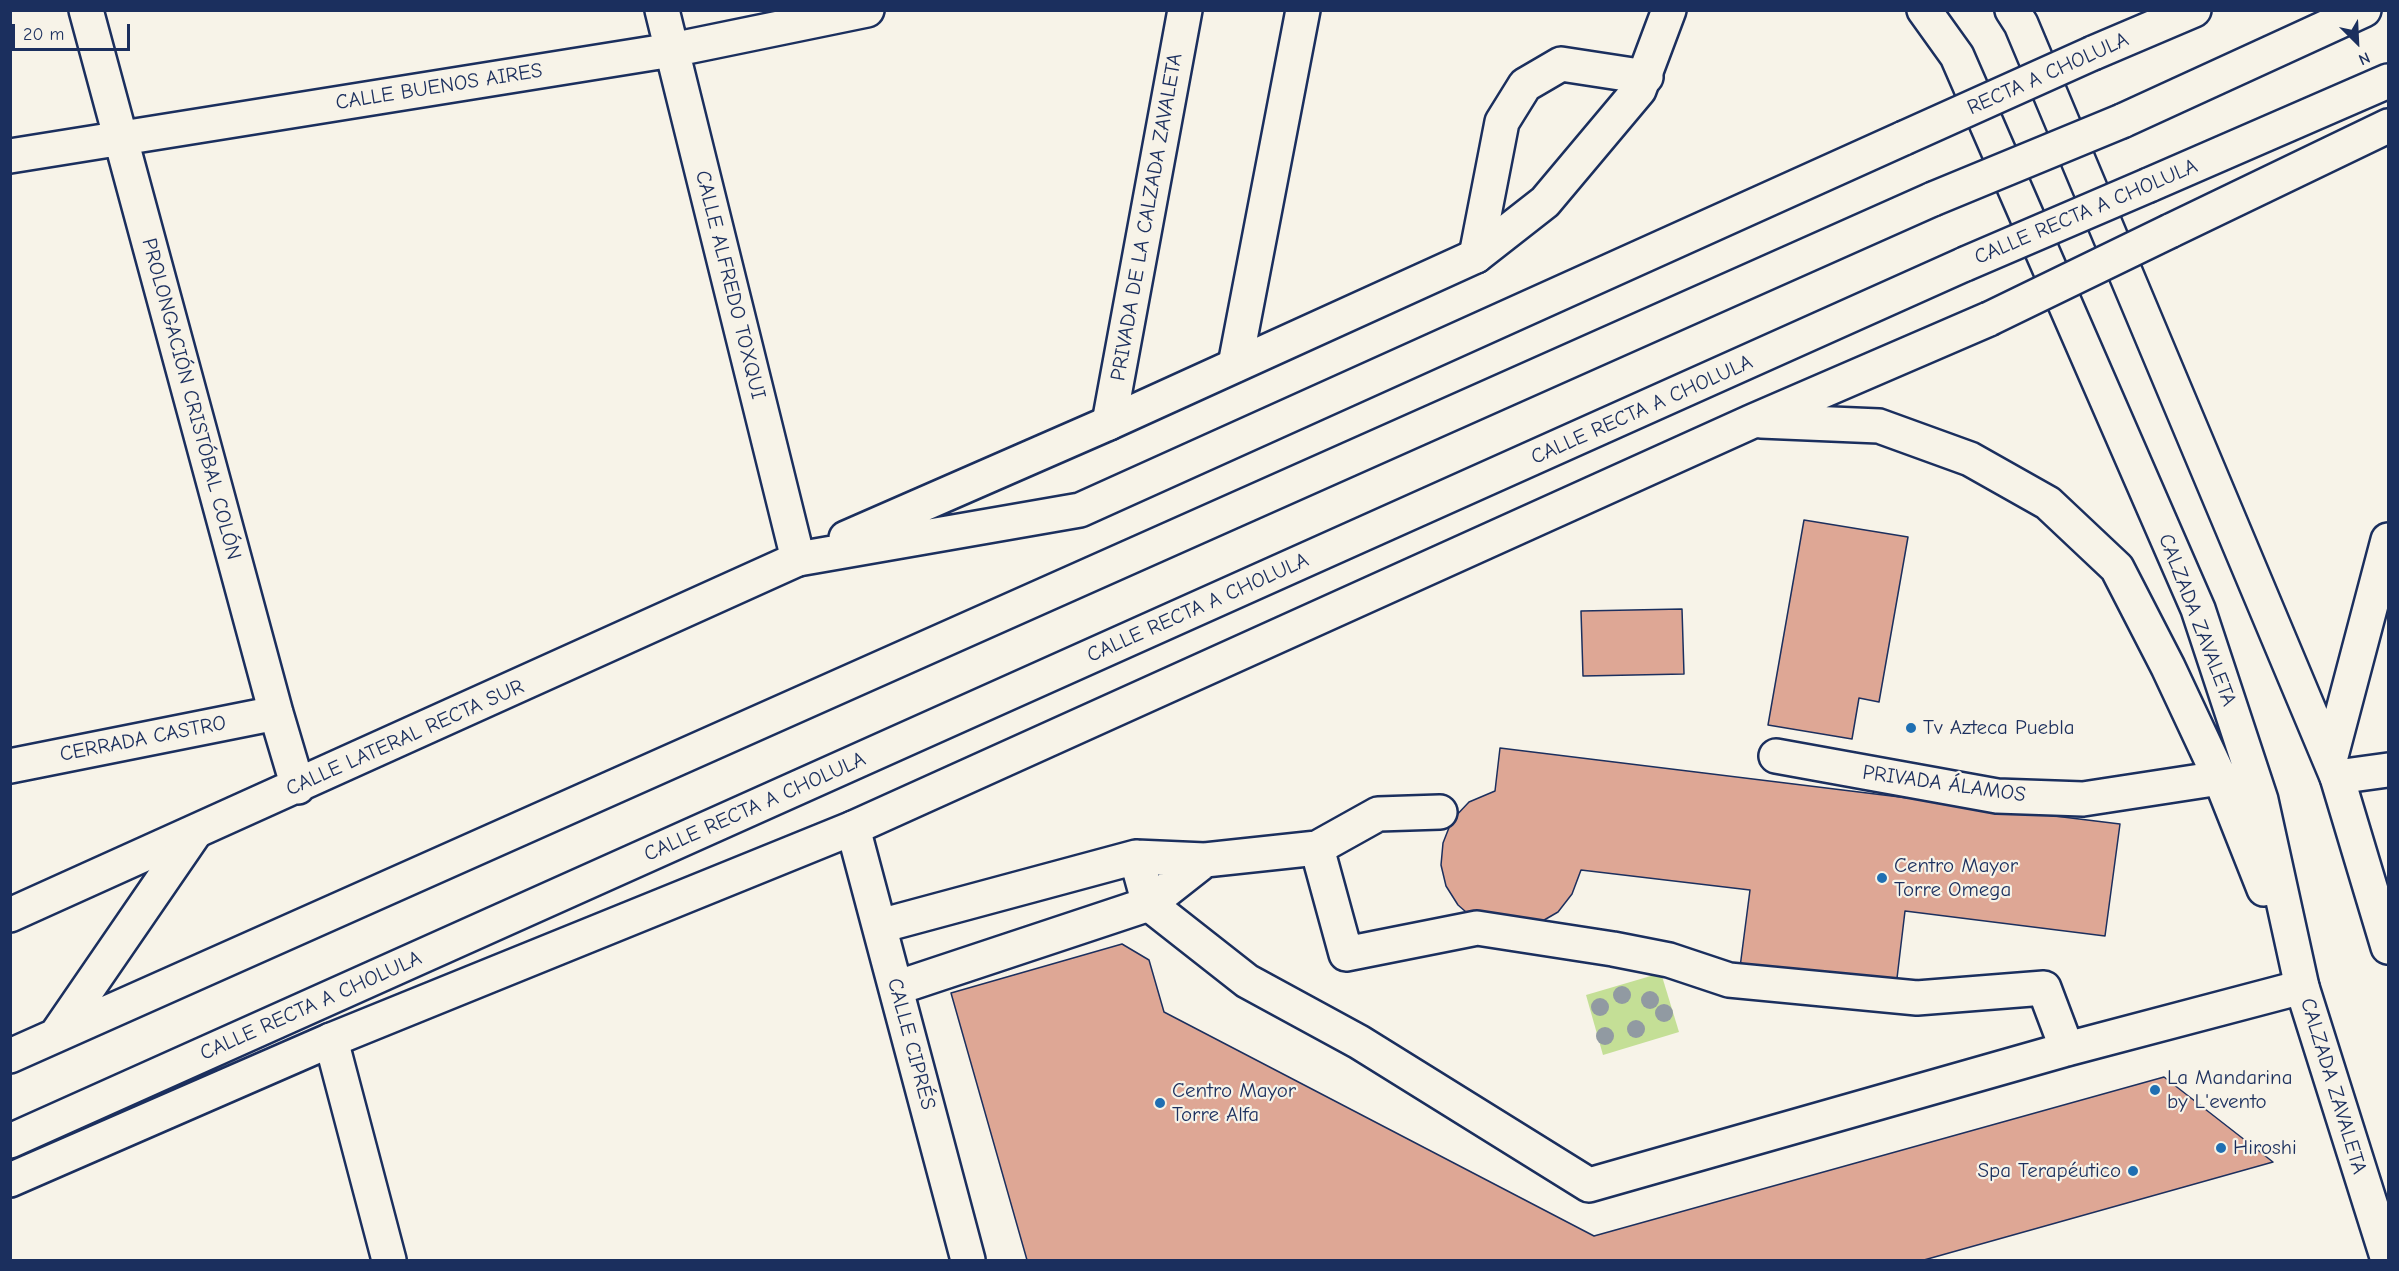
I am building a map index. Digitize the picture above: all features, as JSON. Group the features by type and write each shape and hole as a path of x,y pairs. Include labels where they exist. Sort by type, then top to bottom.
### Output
{"main road":[{"name":"PROLONGACIÓN CRISTÓBAL COLÓN","path":"86,10 298,787"},
{"name":"CALLE ALFREDO TOXQUI","path":"662,10 798,559"},
{"name":"CALLE BUENOS AIRES","path":"10,156 672,50 867,10"},
{"name":"PRIVADA DE LA CALZADA ZAVALETA","path":"1109,423 1185,10"},
{"path":"1235,365 1303,10"},
{"path":"798,559 1109,423 1476,256 1545,202 1640,90 1669,10"},
{"name":"CALZADA ZAVALETA","path":"1924,10 1957,56 2198,609 2261,800 2301,981 2388,1260"},
{"path":"2012,10 2021,24 2333,769 2388,947"},
{"name":"RECTA A CHOLULA","path":"798,559 1080,510 2093,53 2194,10"},
{"path":"10,1056 1933,199 2122,121 2364,10"},
{"path":"1476,256 1502,122 1525,85 1561,64 1646,77"},
{"name":"CALLE RECTA A CHOLULA","path":"10,1141 1965,264 2388,81"},
{"path":"10,1180 331,1040 853,828 1753,421 1989,319 2388,126"},
{"path":"1136,856 1149,904 1247,981 1359,1042 1589,1185 2301,981 2220,778 2168,667 2117,568 2048,503 1970,459 1879,426 1753,421"},
{"path":"2333,769 2388,540"},
{"name":"CALLE LATERAL RECTA SUR","path":"10,915 194,834 798,559"},
{"name":"CERRADA CASTRO","path":"10,766 276,713"},
{"name":"PRIVADA ÁLAMOS","path":"1776,756 2008,796 2082,799 2220,778"},
{"path":"2333,769 2388,770"},
{"path":"880,926 1136,856 1205,860 1317,848 1378,814 1440,812"},
{"name":"CALLE CIPRÉS","path":"853,828 968,1260"},
{"path":"56,1036 194,834"},
{"path":"1317,848 1346,954 1477,928 1658,958 1729,980 1917,998 2044,987 2067,1049"},
{"path":"896,988 1149,904 1205,860"},
{"path":"331,1040 389,1260"}],"green space":[{"path":"1661,973 1679,1032 1603,1055 1586,995"}],"building":[{"path":"1804,520 1908,537 1879,702 1859,698 1852,739 1768,725"},
{"path":"1682,609 1684,674 1583,676 1581,611"},
{"name":"Centro Mayor Torre Omega","path":"1500,748 2120,824 2105,936 1905,911 1895,995 1739,975 1750,890 1581,870 1572,894 1558,912 1539,923 1474,919 1458,905 1446,886 1441,865 1443,843 1452,820 1469,802 1495,791"},
{"name":"Centro Mayor Torre Alfa","path":"1122,944 1149,960 1164,1012 1594,1236 2164,1077 2273,1162 1924,1260 1027,1260 951,993"}],"place":[{"name":"Tv Azteca Puebla","path":"1911,728"},
{"name":"Centro Mayor Torre Omega","path":"1882,878"},
{"name":"La Mandarina by L'evento","path":"2155,1090"},
{"name":"Centro Mayor Torre Alfa","path":"1160,1103"},
{"name":"Hiroshi","path":"2221,1148"},
{"name":"Spa Terapéutico","path":"2133,1171"}]}
